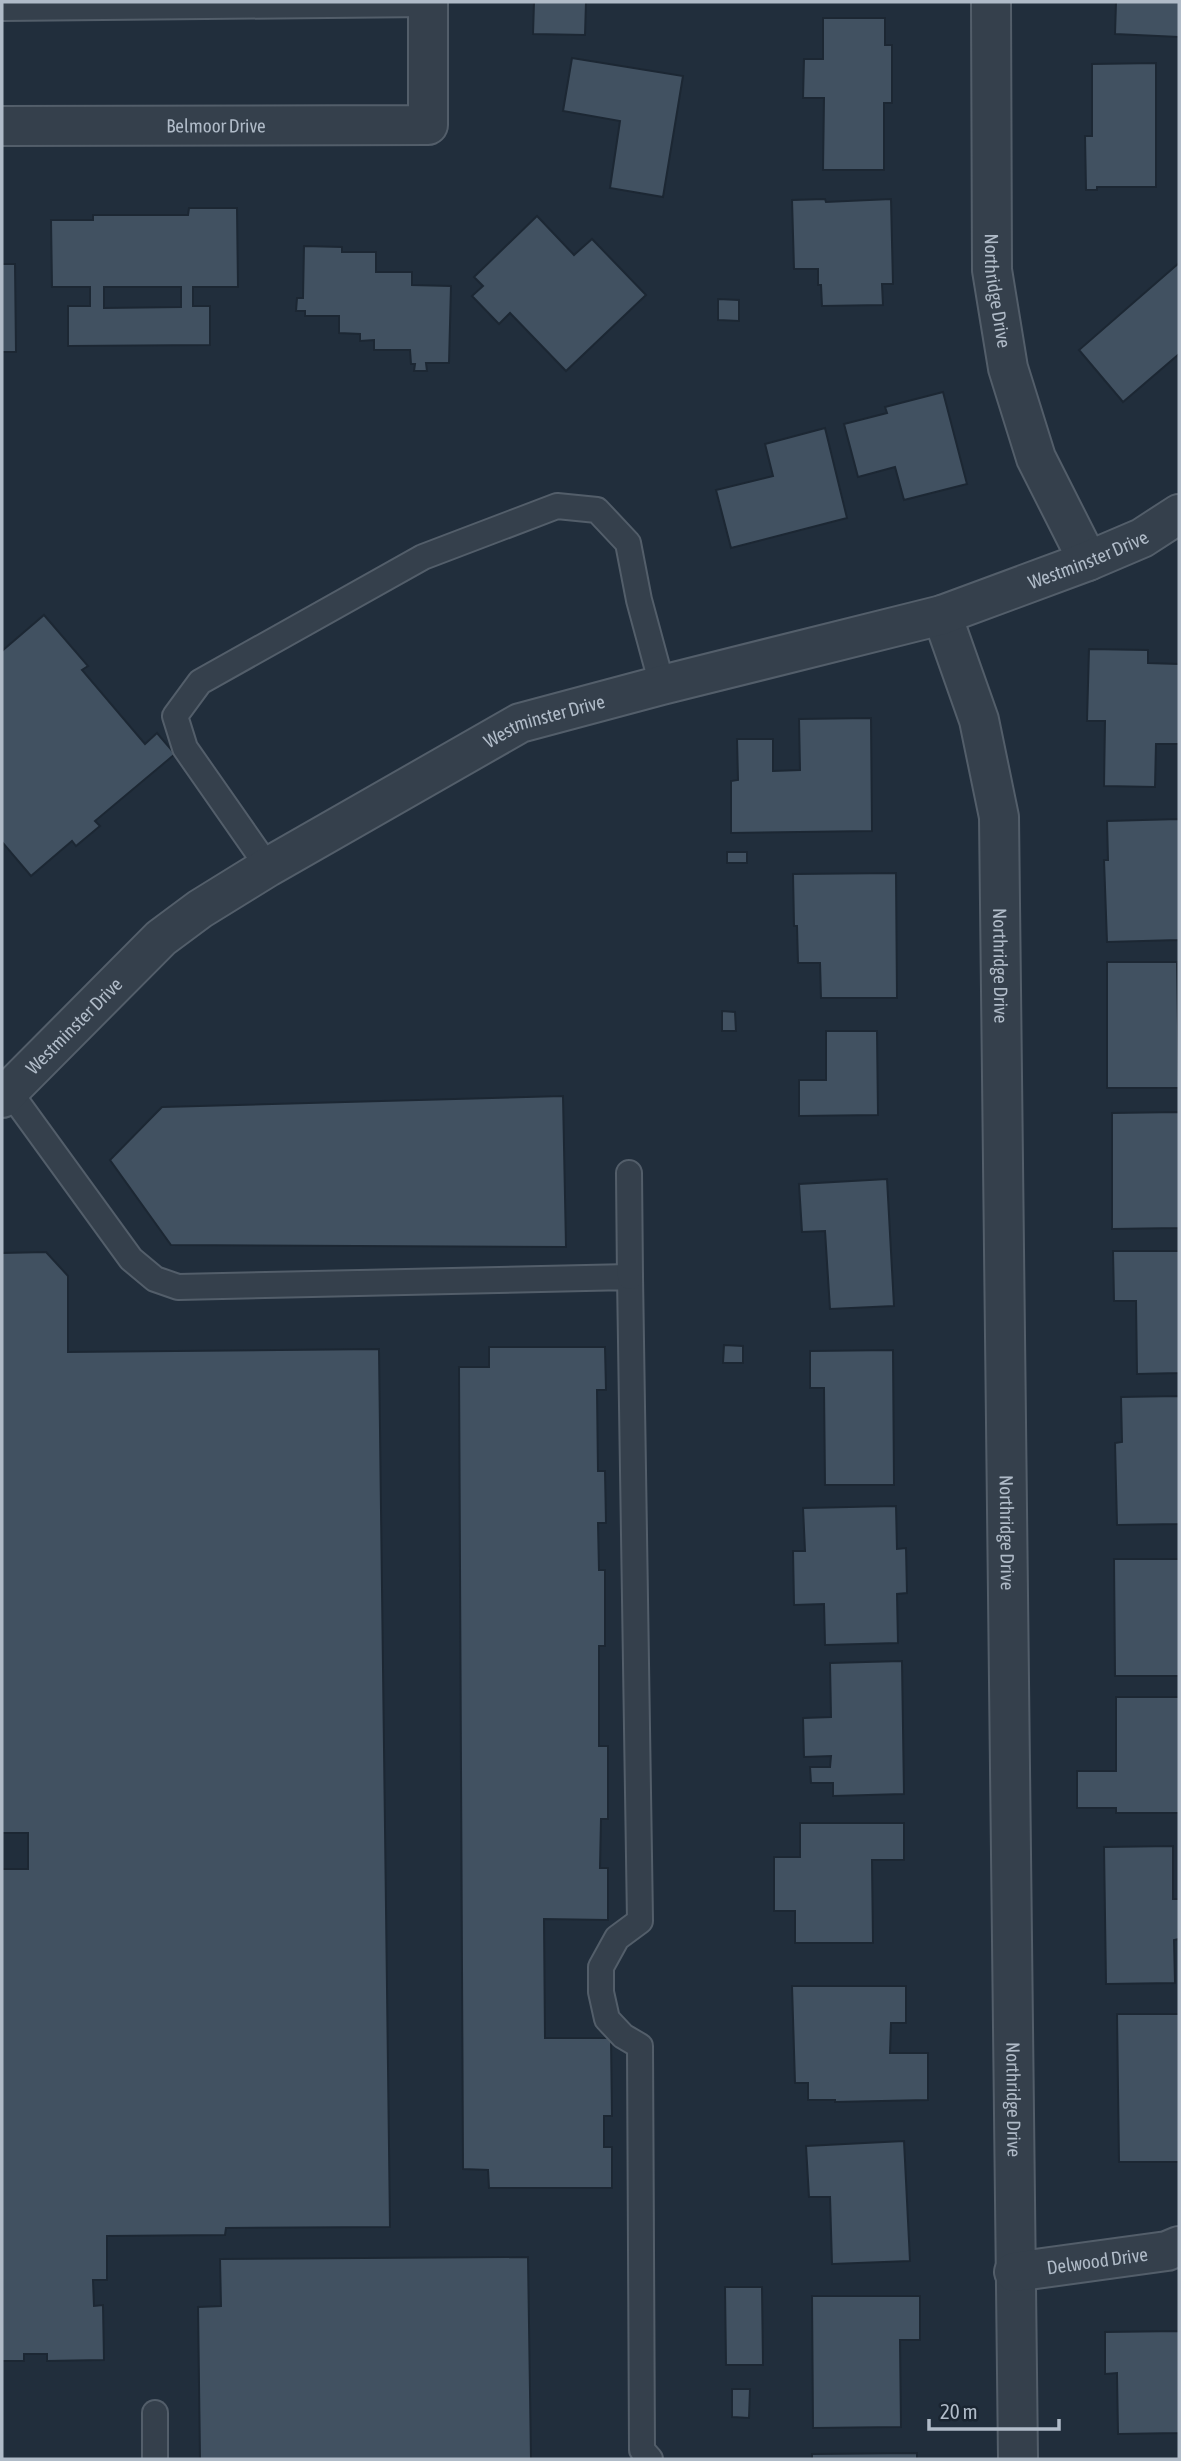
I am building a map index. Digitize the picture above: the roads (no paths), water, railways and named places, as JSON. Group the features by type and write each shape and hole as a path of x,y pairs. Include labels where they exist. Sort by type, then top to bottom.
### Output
{"street":[{"name":"Northridge Drive","path":"990,2 992,270 1008,368 1036,458 1088,561"},
{"name":"Belmoor Drive","path":"2,126 428,125 428,3"},
{"name":"Westminster Drive","path":"5,1095 161,938 200,909 268,867 520,723 942,615 1142,538 1179,514"},
{"name":"Northridge Drive","path":"942,615 979,720 999,817 1018,2459"},
{"name":"Delwood Drive","path":"1014,2272 1179,2246"}],"lane":[{"path":"2,8 428,3"},
{"path":"268,867 185,748 175,716 200,682 423,556 557,506 597,510 628,543 639,600 662,685"},
{"path":"5,1095 131,1259 155,1279 178,1287 630,1277"},
{"path":"629,1173 639,1921 617,1938 601,1966 601,1992 607,2019 623,2036 640,2046 642,2450 650,2459"},
{"path":"155,2413 155,2459"}]}
